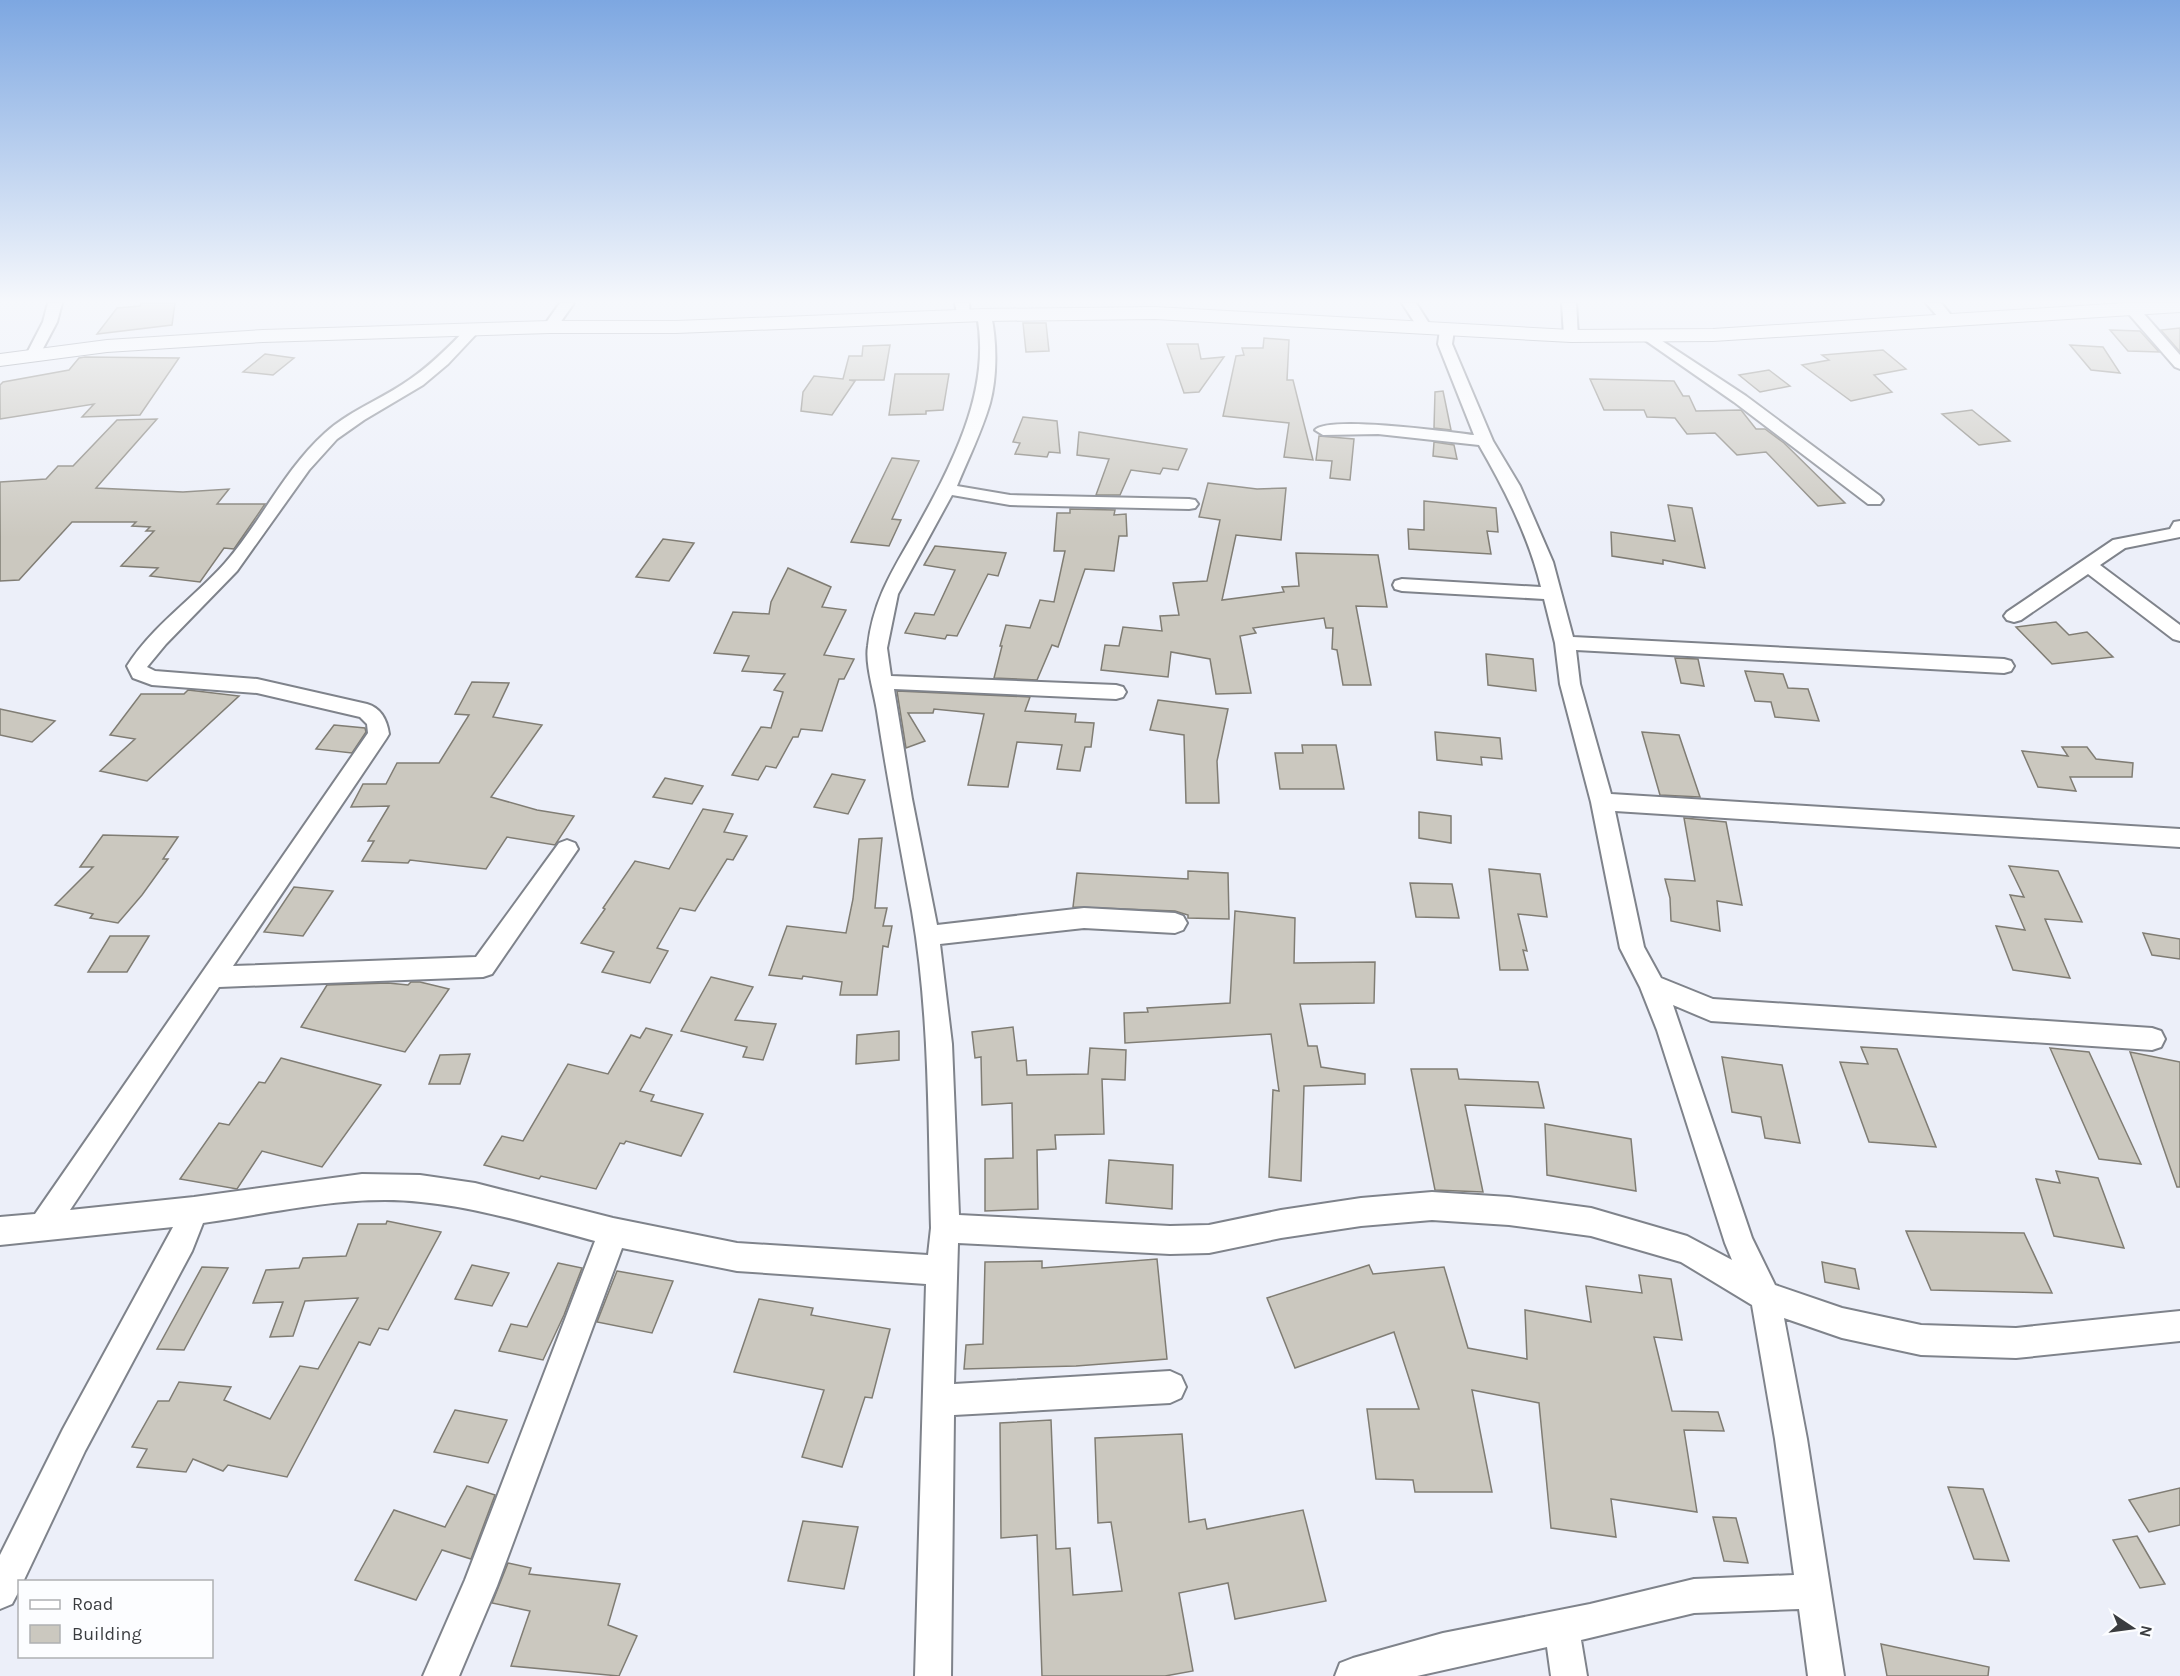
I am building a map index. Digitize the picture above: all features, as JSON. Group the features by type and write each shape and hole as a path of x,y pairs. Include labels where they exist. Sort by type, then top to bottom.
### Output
{"street":[{"path":"43,1226 379,734 377,722 367,711 257,686 152,678 140,673 137,666 162,637 232,566 304,464 332,435 352,420 417,381"},
{"path":"933,1676 941,1270 945,1228 939,1044 927,936 881,682 877,648 889,594 947,489 982,403 985,381"},
{"path":"1460,381 1485,441 1511,486 1544,562 1564,642 1570,684 1602,802 1632,948 1652,985 1670,1030 1739,1243 1764,1296 1791,1439 1826,1676"},
{"path":"1714,381 1874,500"},
{"path":"1323,430 1378,429 1485,441"},
{"path":"947,489 1010,500 1190,504"},
{"path":"2014,616 2119,544 2176,533 2180,526"},
{"path":"2088,565 2180,635"},
{"path":"1402,585 1551,593"},
{"path":"1564,642 2004,666"},
{"path":"881,682 1116,692"},
{"path":"1602,802 2180,838"},
{"path":"213,977 483,967 567,849"},
{"path":"927,936 1084,918 1175,923"},
{"path":"1652,985 1711,1010 2152,1039"},
{"path":"0,1231 194,1211 362,1187 420,1188 475,1196 613,1232 737,1257 941,1270"},
{"path":"945,1228 1170,1240 1209,1239 1281,1224 1373,1211 1432,1206 1509,1211 1591,1222 1687,1250 1764,1296 1842,1323 1922,1340 2016,1343 2180,1326"},
{"path":"0,1592 74,1440 182,1240 194,1211"},
{"path":"441,1676 480,1586 613,1232"},
{"path":"939,1400 1170,1387"},
{"path":"1353,1676 1443,1651 1561,1627 1694,1596 1812,1591"},
{"path":"1561,1627 1569,1676"}],"building":[{"path":"163,381 140,415 82,417 94,404 0,419 0,385 3,382"},
{"path":"810,381 855,381 832,415 801,411 803,392"},
{"path":"894,381 948,381 943,410 926,411 926,414 889,415"},
{"path":"1180,381 1207,381 1199,392 1184,393"},
{"path":"1231,381 1293,381 1313,460 1284,457 1289,423 1223,416"},
{"path":"1591,381 1674,381 1683,396 1689,396 1696,411 1741,410 1756,429 1765,429 1784,443 1845,503 1818,506 1766,452 1737,455 1715,433 1687,434 1675,418 1647,417 1644,410 1604,410"},
{"path":"1747,381 1784,381 1790,386 1760,392"},
{"path":"1824,381 1881,381 1892,392 1851,401"},
{"path":"1443,391 1451,430 1434,428 1435,392"},
{"path":"1972,410 2010,441 1979,445 1942,414"},
{"path":"1023,417 1057,421 1060,453 1049,452 1047,457 1015,454 1020,443 1013,442"},
{"path":"157,419 96,488 183,492 229,489 217,504 265,504 234,549 224,548 200,582 150,576 158,568 121,566 154,531 146,531 150,527 132,526 136,522 72,522 19,580 0,581 0,482 46,479 58,466 73,466 117,420"},
{"path":"1079,432 1187,449 1178,470 1163,468 1160,474 1131,470 1120,495 1096,495 1109,459 1077,455"},
{"path":"1319,436 1354,439 1350,480 1330,478 1332,461 1316,460"},
{"path":"1434,442 1454,445 1457,459 1433,456"},
{"path":"892,458 919,461 892,519 901,520 889,546 851,542"},
{"path":"1208,483 1257,489 1286,488 1281,540 1236,535 1222,600 1284,592 1282,587 1299,586 1296,553 1378,555 1387,607 1356,606 1371,685 1343,685 1337,650 1332,649 1333,628 1326,628 1324,618 1253,628 1256,633 1240,636 1251,693 1216,694 1210,659 1171,652 1168,677 1101,670 1105,645 1119,646 1123,627 1162,631 1160,616 1179,615 1173,583 1207,581 1220,520 1199,517"},
{"path":"1424,501 1496,508 1498,532 1487,531 1491,554 1409,549 1408,529 1424,530"},
{"path":"1668,505 1692,508 1705,568 1663,560 1663,564 1612,556 1611,532 1675,541"},
{"path":"1070,509 1115,510 1114,515 1126,514 1127,536 1119,536 1114,571 1085,569 1058,647 1052,645 1037,680 994,678 1006,625 1030,628 1040,600 1054,602 1065,551 1054,551 1057,513 1070,513"},
{"path":"663,539 694,543 669,581 636,577"},
{"path":"935,546 1006,553 998,576 988,574 957,636 947,635 945,639 905,633 915,613 934,615 955,570 924,565"},
{"path":"788,568 831,587 822,607 846,610 824,655 854,659 844,679 839,679 822,731 801,729 798,737 793,737 776,768 766,766 758,780 732,775 761,727 771,728 783,692 774,690 785,674 742,671 749,656 714,653 733,612 769,614 771,602"},
{"path":"2056,622 2069,635 2087,632 2113,657 2052,664 2016,627"},
{"path":"1486,654 1533,659 1536,691 1488,685"},
{"path":"1675,658 1698,659 1704,686 1681,683"},
{"path":"1745,671 1783,674 1788,688 1808,689 1819,721 1775,717 1771,702 1755,701"},
{"path":"472,682 509,683 493,717 542,725 491,797 537,810 574,816 555,845 507,837 486,869 410,860 408,863 362,861 374,841 368,841 389,806 351,807 363,784 386,784 397,763 439,763 469,715 455,714"},
{"path":"188,690 239,696 147,781 100,771 135,739 110,735 141,694 184,694"},
{"path":"897,691 1030,697 1025,711 1076,714 1075,722 1094,723 1091,747 1085,747 1080,771 1057,769 1062,745 1017,742 1008,787 968,785 984,714 934,709 933,713 908,713 925,741 906,748"},
{"path":"1158,700 1228,709 1217,761 1219,803 1186,803 1184,735 1150,730"},
{"path":"0,709 55,721 32,742 0,735"},
{"path":"334,725 365,728 366,732 352,753 316,749"},
{"path":"1435,732 1500,738 1502,759 1481,757 1482,765 1437,760"},
{"path":"1642,732 1679,735 1700,797 1660,795"},
{"path":"1302,745 1336,745 1344,789 1280,789 1275,753 1303,753"},
{"path":"2062,747 2087,747 2096,759 2133,763 2132,777 2070,777 2076,791 2038,787 2022,751 2068,756"},
{"path":"832,774 865,780 848,814 814,807"},
{"path":"665,778 703,786 692,804 653,797"},
{"path":"703,809 733,814 724,832 747,836 733,860 727,859 695,911 680,908 657,948 668,951 650,983 602,972 614,952 581,943 635,861 669,869"},
{"path":"1419,812 1451,816 1451,843 1419,838"},
{"path":"1684,818 1726,822 1742,905 1717,901 1720,931 1671,921 1670,898 1665,879 1695,881"},
{"path":"103,835 178,837 163,859 168,859 118,923 90,918 93,914 55,905 93,867 80,867"},
{"path":"882,838 875,908 887,908 883,926 892,926 888,947 883,946 877,995 840,995 842,982 803,976 802,979 769,975 787,926 846,933 853,899 859,839"},
{"path":"2009,866 2058,871 2082,922 2045,919 2070,978 2013,970 1996,926 2025,930 2010,895 2024,897"},
{"path":"1489,869 1540,874 1547,917 1518,914 1527,951 1523,950 1528,970 1500,970"},
{"path":"1188,871 1228,873 1229,919 1188,918 1188,915 1175,911 1073,907 1077,873 1188,879"},
{"path":"1410,883 1452,884 1459,918 1416,917"},
{"path":"294,887 333,891 303,936 264,932"},
{"path":"1235,911 1295,918 1294,963 1375,962 1374,1003 1300,1004 1308,1046 1317,1046 1321,1067 1365,1074 1365,1084 1304,1086 1301,1181 1269,1177 1273,1090 1279,1091 1271,1034 1125,1043 1124,1013 1148,1012 1147,1008 1230,1003"},
{"path":"2143,933 2180,939 2180,959 2152,955"},
{"path":"110,936 149,936 127,972 88,972"},
{"path":"711,977 753,987 735,1020 776,1024 763,1060 743,1057 747,1047 681,1031"},
{"path":"411,982 449,989 405,1052 301,1027 327,985 388,983 408,985"},
{"path":"1013,1027 1017,1061 1026,1060 1027,1075 1088,1074 1090,1048 1126,1050 1125,1080 1102,1079 1104,1134 1055,1135 1056,1149 1037,1150 1038,1209 985,1211 985,1159 1013,1158 1012,1103 982,1105 981,1057 975,1058 972,1032"},
{"path":"646,1028 672,1035 640,1091 654,1095 651,1101 703,1114 681,1156 626,1141 624,1144 620,1143 596,1189 541,1176 539,1179 484,1165 502,1136 523,1141 568,1064 608,1074 631,1035 640,1038"},
{"path":"899,1031 899,1060 856,1064 857,1035"},
{"path":"1861,1047 1897,1049 1936,1147 1869,1142 1840,1062 1868,1064"},
{"path":"2050,1048 2089,1052 2141,1164 2099,1159"},
{"path":"2130,1052 2180,1062 2180,1187 2177,1187"},
{"path":"470,1054 460,1084 429,1084 440,1055"},
{"path":"1722,1057 1782,1065 1800,1143 1765,1138 1761,1117 1732,1112"},
{"path":"281,1058 381,1085 322,1167 262,1151 237,1189 180,1179 219,1123 229,1125 259,1082 265,1083"},
{"path":"1411,1069 1457,1069 1459,1079 1538,1082 1544,1108 1465,1105 1483,1192 1435,1190"},
{"path":"1545,1124 1631,1139 1636,1191 1547,1175"},
{"path":"1109,1160 1173,1165 1172,1209 1106,1203"},
{"path":"2056,1171 2098,1178 2124,1248 2054,1236 2036,1179 2060,1183"},
{"path":"387,1221 441,1232 388,1330 379,1328 370,1345 359,1342 287,1477 228,1465 223,1471 193,1459 186,1472 137,1467 147,1449 132,1447 158,1401 169,1401 179,1382 231,1387 224,1400 270,1419 300,1366 318,1369 358,1298 305,1301 293,1336 270,1337 283,1302 253,1303 266,1270 299,1268 303,1258 346,1256 358,1224 386,1224"},
{"path":"1906,1231 2024,1233 2052,1293 1931,1290"},
{"path":"1157,1259 1167,1359 1076,1366 964,1369 966,1345 983,1344 985,1262 1042,1261 1042,1268"},
{"path":"1822,1262 1855,1269 1859,1289 1825,1282"},
{"path":"558,1263 582,1268 543,1360 499,1351 511,1324 527,1327"},
{"path":"472,1265 509,1273 492,1306 455,1299"},
{"path":"1369,1265 1373,1274 1444,1267 1468,1348 1527,1359 1525,1310 1591,1322 1586,1286 1642,1293 1639,1275 1671,1279 1682,1340 1654,1337 1672,1411 1718,1412 1724,1431 1684,1430 1697,1512 1611,1499 1616,1537 1551,1528 1539,1403 1472,1390 1492,1492 1415,1492 1413,1480 1376,1479 1367,1409 1419,1409 1394,1332 1295,1368 1267,1298"},
{"path":"202,1267 228,1268 184,1350 157,1349"},
{"path":"617,1271 673,1281 652,1333 597,1322"},
{"path":"759,1299 813,1308 811,1315 890,1329 872,1398 865,1397 842,1467 802,1457 824,1390 734,1372"},
{"path":"455,1410 507,1420 488,1463 434,1452"},
{"path":"1051,1420 1056,1549 1070,1548 1073,1595 1122,1591 1111,1522 1098,1523 1095,1438 1182,1434 1189,1522 1205,1519 1207,1529 1303,1510 1326,1601 1235,1619 1228,1583 1179,1593 1193,1671 1165,1676 1042,1676 1037,1535 1001,1538 1000,1423"},
{"path":"467,1486 495,1495 471,1559 442,1550 416,1600 355,1580 394,1510 445,1527"},
{"path":"1948,1487 1983,1489 2009,1561 1974,1559"},
{"path":"2180,1488 2180,1525 2149,1532 2129,1500"},
{"path":"1713,1517 1736,1518 1748,1563 1724,1561"},
{"path":"803,1521 858,1527 844,1589 788,1581"},
{"path":"2137,1536 2165,1584 2140,1588 2113,1540"},
{"path":"508,1563 531,1568 529,1574 620,1584 608,1625 637,1636 619,1676 511,1666 530,1611 492,1603"},
{"path":"1881,1644 1989,1667 1988,1676 1887,1676"}]}
